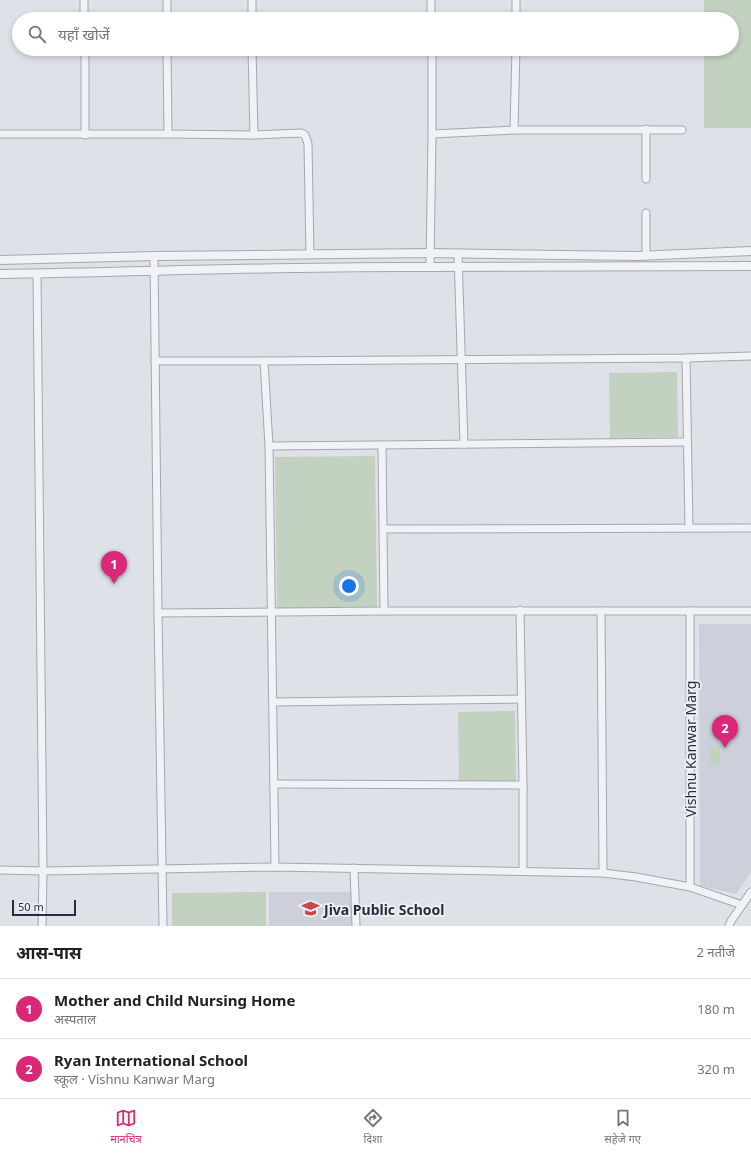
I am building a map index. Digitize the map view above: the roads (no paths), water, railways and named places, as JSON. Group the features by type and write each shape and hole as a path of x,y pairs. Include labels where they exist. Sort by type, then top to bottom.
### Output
{"street":[{"path":"84,0 84,12"},
{"path":"167,0 167,12"},
{"path":"252,0 252,12"},
{"path":"431,0 431,12"},
{"path":"516,0 516,12"},
{"path":"84,56 85,135"},
{"path":"167,56 168,134"},
{"path":"252,56 254,135"},
{"path":"430,266 432,56"},
{"path":"514,130 516,56"},
{"path":"646,129 646,179"},
{"path":"432,134 514,130 682,130"},
{"path":"0,134 254,135 298,133 305,135 308,144 310,254"},
{"path":"646,213 646,256"},
{"path":"2,258 310,254 646,256 751,251"},
{"path":"458,254 464,444"},
{"path":"154,256 163,926"},
{"path":"0,274 430,266 751,266"},
{"path":"37,274 43,871 42,926"},
{"path":"155,361 686,358 751,356"},
{"path":"686,358 689,528"},
{"path":"264,361 270,446 275,867"},
{"path":"270,446 687,442"},
{"path":"382,446 384,611"},
{"path":"383,529 751,528"},
{"path":"158,613 520,610 751,611"},
{"path":"520,610 523,870"},
{"path":"601,610 603,873"},
{"name":"Vishnu Kanwar Marg","path":"690,611 690,887"},
{"path":"273,702 521,699"},
{"path":"274,784 523,785"},
{"path":"0,870 43,871 275,867 523,870 603,873 636,877 690,887 742,905"},
{"path":"354,868 356,926"},
{"path":"729,926 751,892"}],"place":[{"name":"Mother and Child Nursing Home","path":"114,584"},
{"name":"Ryan International School","path":"725,748"},
{"name":"Jiva Public School","path":"311,909"}]}
